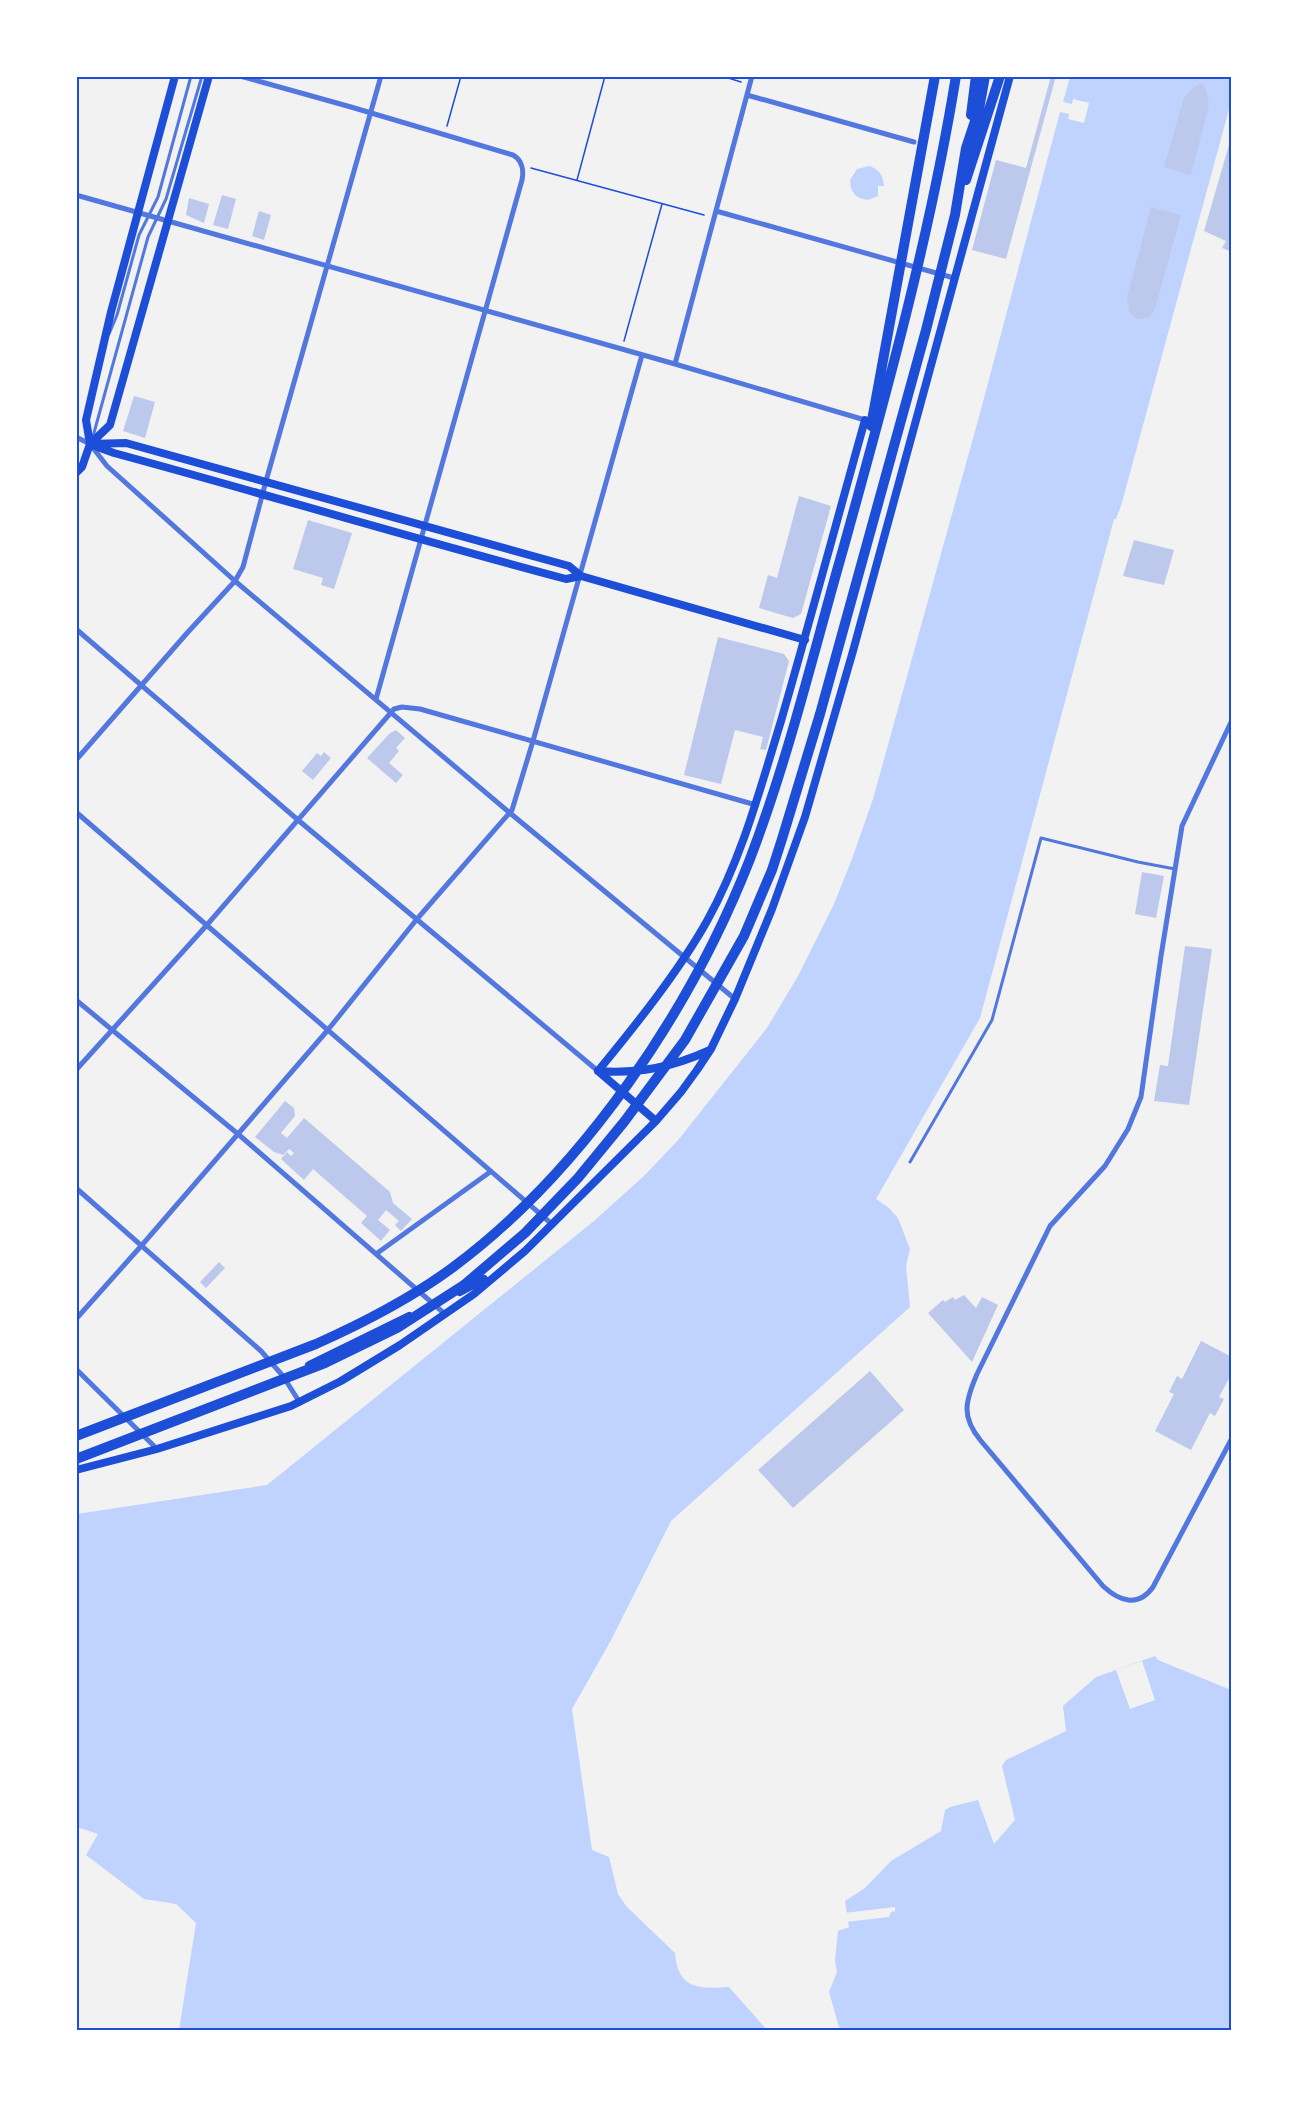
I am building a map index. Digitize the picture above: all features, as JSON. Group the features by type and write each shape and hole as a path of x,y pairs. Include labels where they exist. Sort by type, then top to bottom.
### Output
{"highway":[{"path":"861,485 935,76"},
{"path":"76,1436 316,1344 352,1328 420,1290 452,1268 512,1218 592,1130 641,1064 686,992 743,876 784,754 885,398 922,253 956,76"},
{"path":"955,215 976,76"},
{"path":"966,148 979,109 985,76"},
{"path":"76,1457 325,1363 397,1328 456,1291 496,1260 570,1187 624,1122 685,1040 744,936 775,860 848,614 955,215 1000,76"}],"main road":[{"path":"90,444 86,420 111,312 175,76"},
{"path":"76,473 82,467 90,444 110,425 209,76"},
{"path":"76,1470 157,1449 300,1403 367,1366 474,1294 525,1251 656,1121 681,1092 711,1049 735,999 772,909 805,817 853,651 1010,76"},
{"path":"598,1071 625,1039 684,958 707,921 737,856 756,805 805,640 865,420"},
{"path":"90,444 126,443 266,481 569,566 580,576 805,640"},
{"path":"90,444 114,453 262,493 420,540 566,579 580,576"},
{"path":"598,1071 645,1071 679,1063 711,1049"},
{"path":"598,1071 656,1121"},
{"path":"76,1457 283,1376 471,1287 499,1271"}],"street":[{"path":"240,76 513,155 522,165 522,180 376,699"},
{"path":"76,760 235,581 243,567 381,76"},
{"path":"675,364 752,76"},
{"path":"747,95 914,142"},
{"path":"76,195 865,420"},
{"path":"716,211 954,278"},
{"path":"76,1319 327,1031 417,919 510,813 533,741 642,355"},
{"path":"76,437 90,444 107,466 235,581 735,999"},
{"path":"76,629 298,820 598,1071"},
{"path":"76,1070 206,926 390,712 402,707 420,709 756,805"},
{"path":"1232,720 1184,820 1161,956 1141,1097 1134,1116 1123,1139 1105,1166 1050,1226 973,1384 967,1402 968,1417 973,1431 1103,1586 1113,1596 1127,1600 1140,1598 1153,1587 1232,1438"},
{"path":"76,813 553,1225"},
{"path":"76,1000 238,1134 445,1314"},
{"path":"376,1254 489,1172"},
{"path":"76,1188 261,1351 283,1376 300,1403"},
{"path":"76,1369 157,1449"}],"lane":[{"path":"90,444 191,76"},
{"path":"104,346 117,315 140,235 166,199 202,76"},
{"path":"910,1162 992,1020 1041,838 1175,869"}],"path":[{"path":"447,126 461,76"},
{"path":"577,180 605,76"},
{"path":"722,76 741,82"},
{"path":"522,165 704,215"},
{"path":"623,342 662,203"}],"water":[{"path":"1070,77 1231,77 1231,102 1121,506 1114,519 980,1018 876,1199 898,1218 910,1249 906,1266 910,1307 671,1521 610,1642 572,1709 592,1850 609,1857 618,1894 627,1907 675,1953 680,1974 685,1980 699,1987 729,1987 767,2030 179,2030 196,1923 176,1904 144,1899 86,1855 98,1834 77,1827 77,1514 267,1485 594,1221 645,1175 679,1139 767,1028 798,976 834,904 873,799 980,413 1060,112 1069,114 1068,119 1084,123 1089,103 1073,99 1072,104 1063,102"},
{"path":"869,166 880,173 884,186 878,186 878,196 868,200 854,194 850,180 857,169"},
{"path":"1155,1656 1158,1660 1231,1690 1231,2030 844,2030 839,2027 829,1992 837,1972 835,1960 838,1931 849,1927 845,1901 865,1888 891,1861 941,1831 945,1810 950,1807 978,1800 994,1844 1015,1820 1002,1766 1006,1760 1066,1731 1063,1706 1096,1677"}],"pier":[{"path":"1142,1661 1155,1700 1130,1709 1116,1670"},
{"path":"895,1907 895,1911 891,1912 889,1917 845,1922 844,1913"}],"building":[{"path":"1051,76 1056,76 1006,259 972,250 996,160 1026,168"},
{"path":"1202,83 1209,105 1191,175 1164,167 1184,98 1193,88"},
{"path":"1231,138 1232,252 1222,248 1226,241 1204,231"},
{"path":"222,195 236,199 228,229 213,225"},
{"path":"189,198 209,204 204,223 186,215"},
{"path":"1151,207 1181,215 1155,309 1150,317 1137,319 1129,312 1127,297"},
{"path":"259,211 271,215 264,240 252,236"},
{"path":"134,396 155,402 145,438 123,431"},
{"path":"799,496 831,506 801,614 793,618 759,608 768,575 777,578"},
{"path":"308,520 352,533 334,589 321,585 323,578 293,569"},
{"path":"1134,540 1174,550 1164,585 1123,576"},
{"path":"718,637 784,654 789,661 766,750 760,749 763,737 735,730 721,784 684,775"},
{"path":"396,730 405,738 396,748 399,751 389,763 403,775 396,783 367,758 389,734"},
{"path":"324,752 331,758 313,780 302,771 317,753 321,756"},
{"path":"1142,872 1164,876 1156,918 1135,914"},
{"path":"1185,946 1212,949 1189,1105 1154,1101 1160,1065 1168,1066"},
{"path":"285,1101 294,1108 295,1116 281,1133 287,1138 304,1118 390,1192 393,1203 412,1219 401,1231 395,1225 399,1221 386,1210 378,1220 390,1230 381,1241 361,1223 367,1216 313,1169 304,1180 281,1159 287,1152 291,1156 294,1153 289,1149 283,1155 274,1152 255,1137"},
{"path":"219,1262 225,1268 206,1288 200,1282"},
{"path":"964,1295 976,1308 982,1297 998,1305 972,1362 928,1313 943,1300 945,1302 953,1297 955,1300"},
{"path":"1201,1341 1232,1357 1232,1373 1219,1397 1224,1399 1215,1416 1210,1413 1191,1450 1155,1431 1174,1394 1169,1392 1177,1376 1182,1379"},
{"path":"870,1371 904,1410 793,1508 758,1470"}]}
